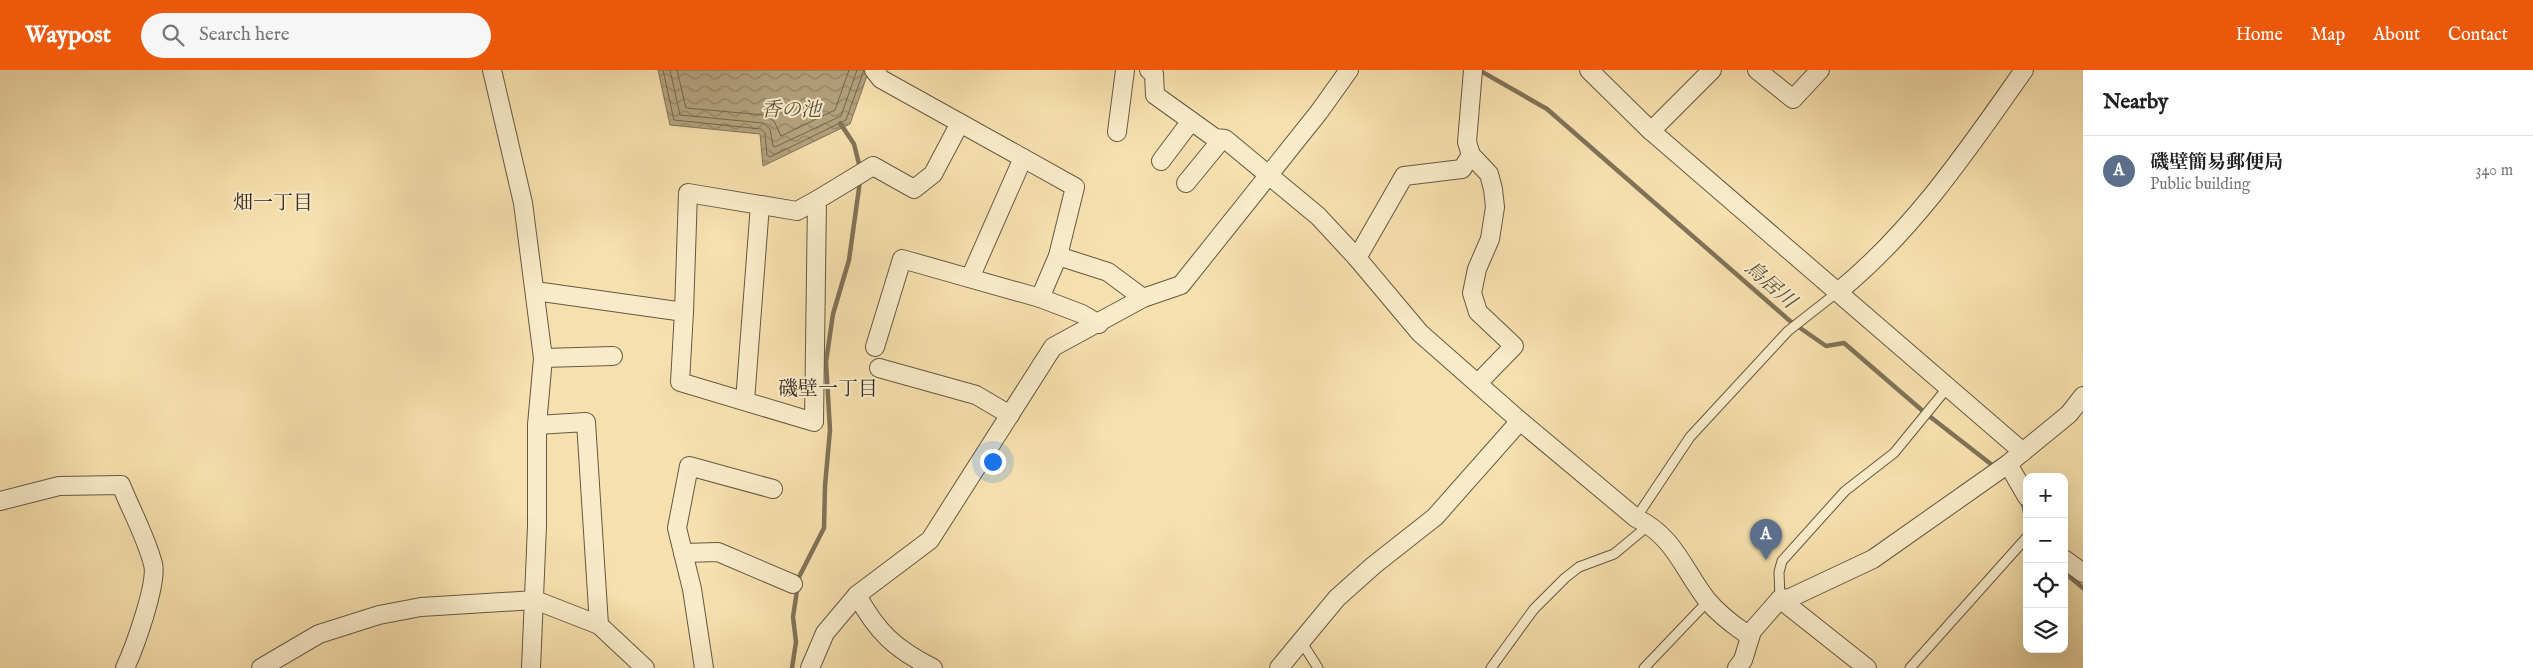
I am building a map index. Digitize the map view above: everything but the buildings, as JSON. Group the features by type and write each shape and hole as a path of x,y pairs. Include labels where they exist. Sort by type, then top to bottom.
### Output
{"street":[{"path":"492,70 523,203 543,358 537,425 531,668"},
{"path":"874,70 881,78 1075,187 1058,256 1040,298"},
{"path":"1117,132 1125,70"},
{"path":"1149,70 1154,74 1155,95 1215,138 1222,139 1269,174 1318,216 1357,258 1420,333 1520,421 1669,541 1708,601 1737,628 1745,633 1752,632"},
{"path":"810,668 825,633 857,595 930,540 1053,347 1099,324 1142,298 1181,285 1349,70"},
{"path":"1473,70 1467,142 1471,154 1489,174 1494,189 1495,207 1490,239 1477,269 1472,293 1478,312 1514,346 1478,383"},
{"path":"1589,70 1651,131 1839,291 2023,452"},
{"path":"1651,131 1712,70"},
{"path":"1757,70 1793,99 1820,70"},
{"path":"1839,291 1862,272 1950,175 2024,70"},
{"path":"1161,162 1191,121"},
{"path":"817,200 814,422 680,382 688,192 797,211 872,166 914,189 933,174 960,123"},
{"path":"1186,183 1222,139"},
{"path":"1357,258 1404,176 1462,169 1471,154"},
{"path":"970,278 1024,158"},
{"path":"745,401 760,205"},
{"path":"1058,256 1108,272 1142,298"},
{"path":"875,347 902,259 1040,298 1082,314 1099,324"},
{"path":"535,291 684,312"},
{"path":"543,358 613,356"},
{"path":"879,368 976,395 1010,415"},
{"path":"1737,668 1743,660 1752,632 1780,599 1790,598 1873,559 2008,464 2068,414 2083,396"},
{"path":"1279,668 1337,598 1374,565 1435,517 1520,421"},
{"path":"537,425 586,422 599,625"},
{"path":"2008,464 2023,491"},
{"path":"704,668 692,589 677,528 689,466 773,489"},
{"path":"0,501 59,486 121,485 153,566 150,595 133,652 125,668"},
{"path":"683,552 718,552 793,584"},
{"path":"2068,562 2083,573"},
{"path":"857,595 871,621 886,637 917,660 934,668"},
{"path":"1780,599 1867,668"},
{"path":"261,668 318,634 379,615 421,607 534,600 599,625 645,668"}],"lane":[{"path":"1491,668 1534,610 1565,578 1579,567 1614,554 1643,521 1690,437 1788,331 1839,291"},
{"path":"1780,599 1778,572 1782,561 1844,491 1894,453 1948,387"},
{"path":"1910,668 2023,541"},
{"path":"1644,668 1708,601"},
{"path":"1301,641 1318,668"}],"water":[{"name":"香の池","path":"658,70 869,70 850,124 763,166 760,134 670,125"}],"waterway":[{"name":"鳥居川","path":"1479,70 1547,109 1790,321 1826,346 1844,343 1924,412 1996,468"},
{"path":"840,123 854,144 860,168"},
{"path":"792,668 796,642 793,617 799,577 824,528 825,486 830,430 826,362 833,314 849,260 860,181"},
{"name":"鳥居川","path":"2022,499 2026,518"},
{"name":"鳥居川","path":"2068,575 2083,588"}],"place":[{"name":"磯壁簡易郵便局","path":"1766,560"}],"district":[{"name":"畑一丁目","path":"273,202"},
{"name":"磯壁一丁目","path":"828,388"}]}
